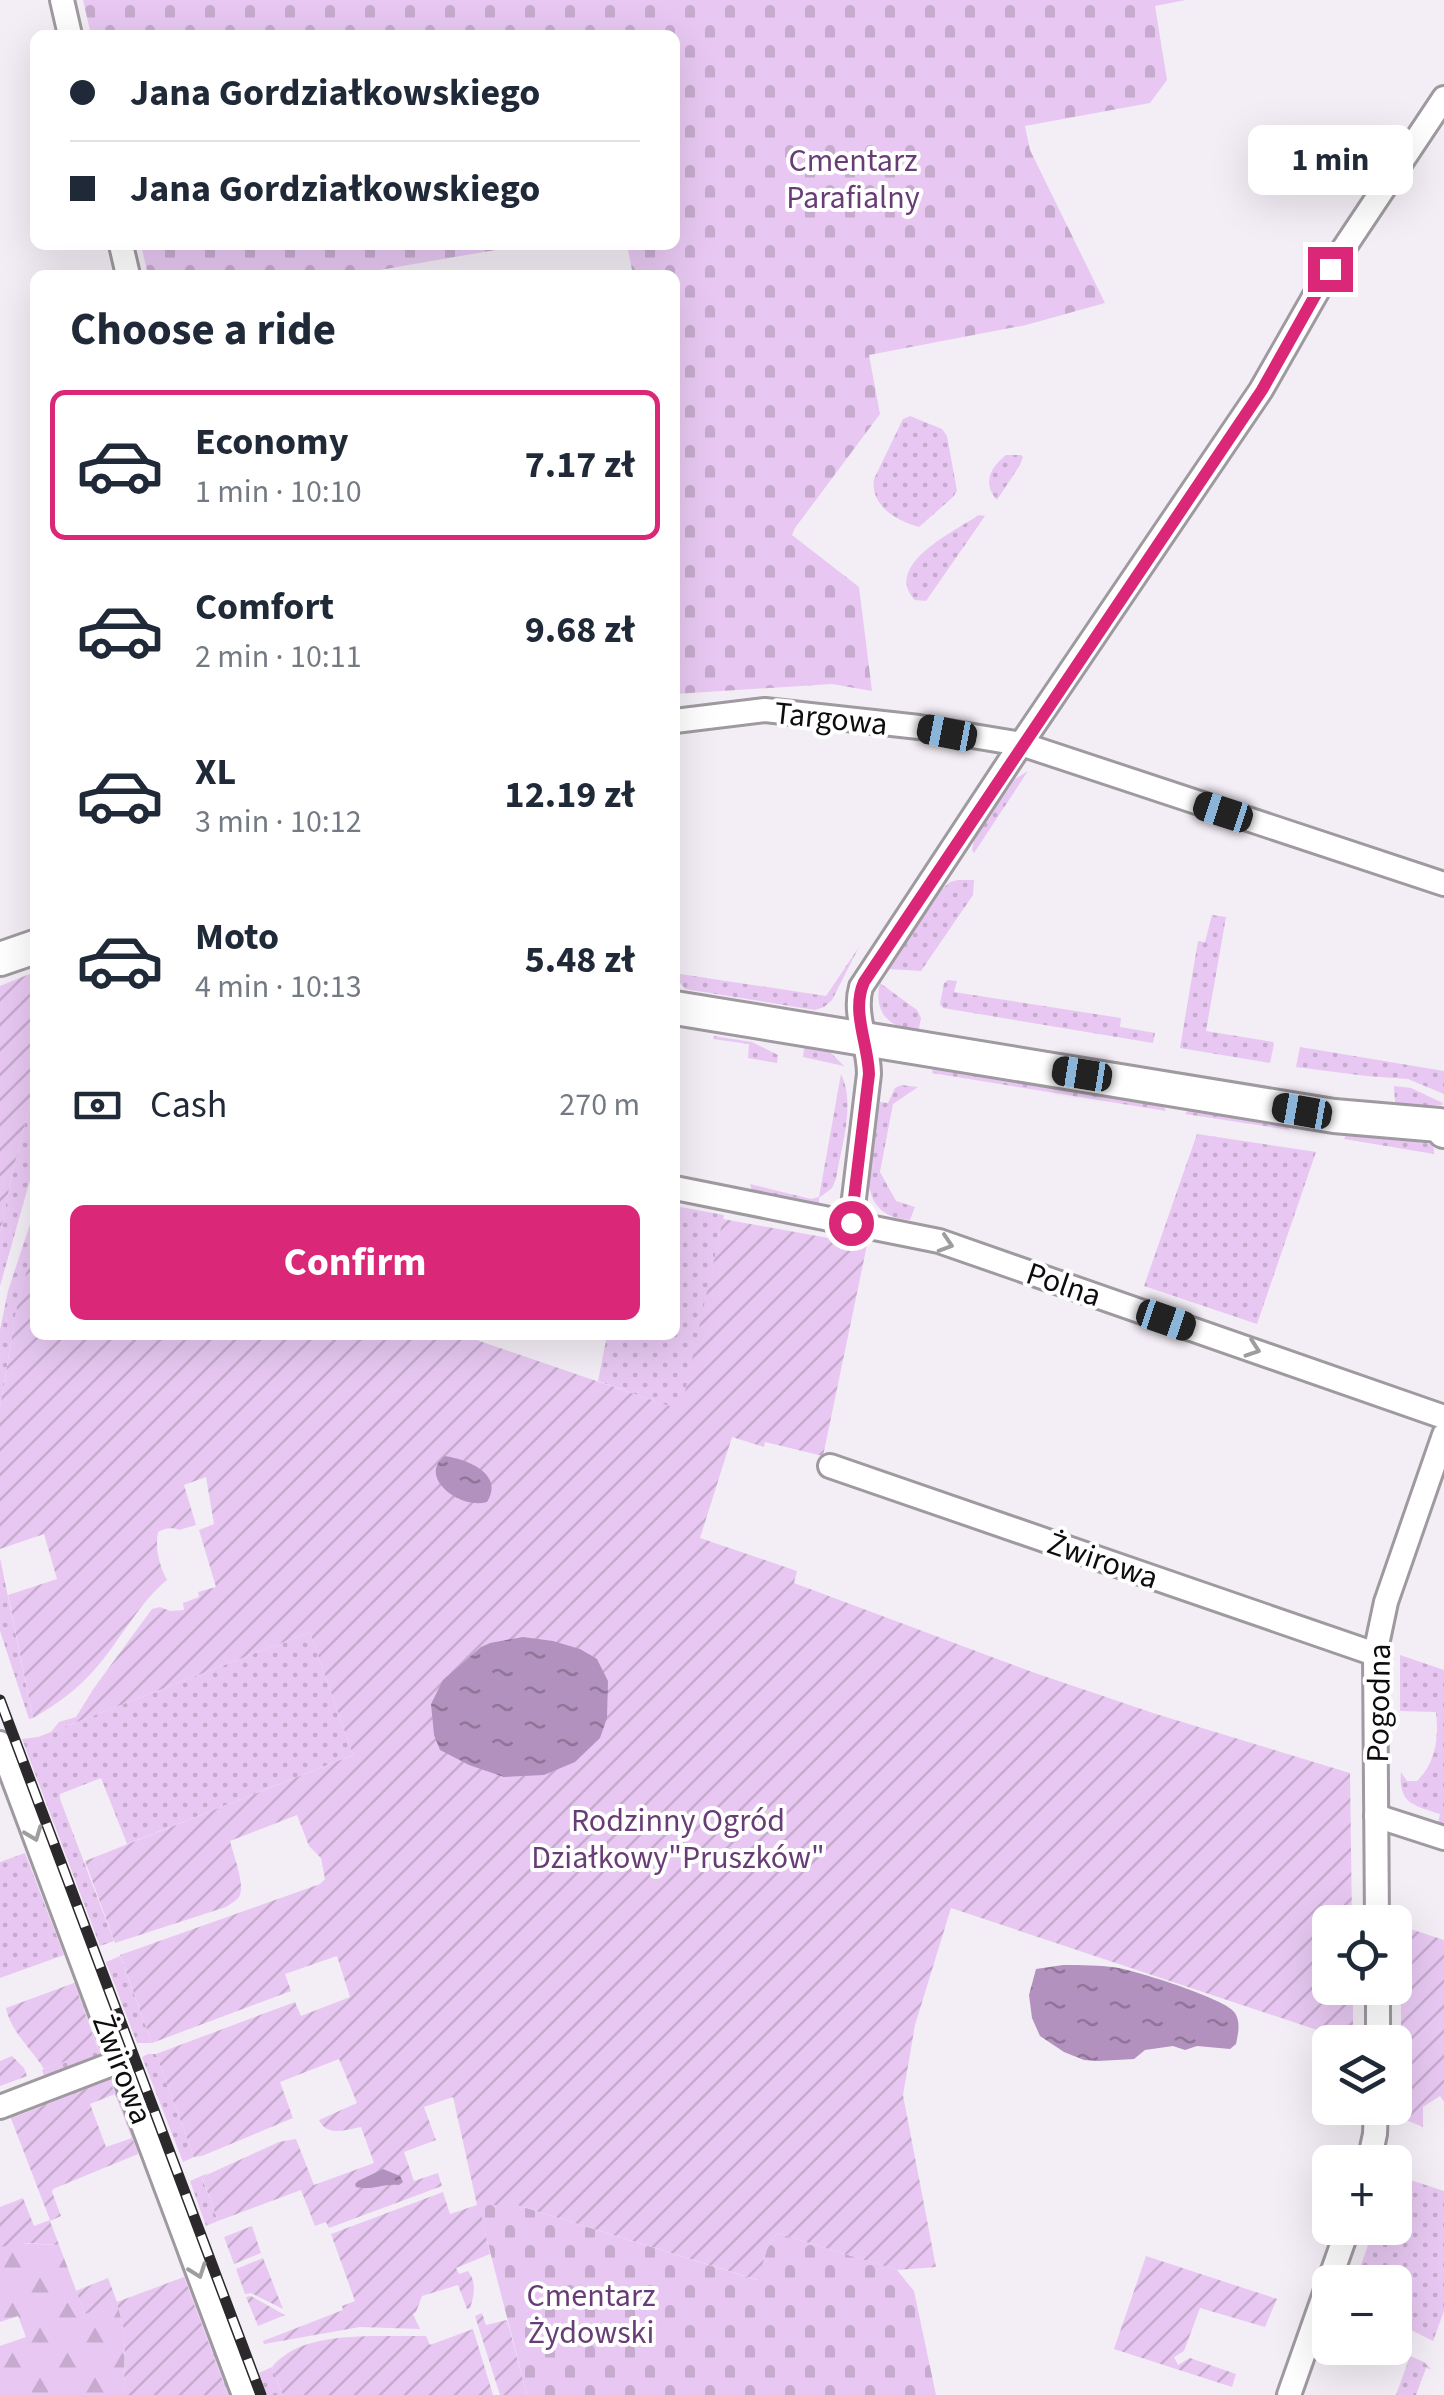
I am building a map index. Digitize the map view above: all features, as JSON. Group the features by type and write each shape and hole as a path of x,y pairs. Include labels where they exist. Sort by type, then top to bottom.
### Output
{"street":[{"path":"62,0 69,30"},
{"path":"851,1223 869,1074 858,1001 864,982 1262,390 1330,269 1444,98"},
{"name":"Targowa","path":"680,721 765,710 1021,744 1444,883"},
{"path":"0,960 30,949"},
{"path":"680,1009 1334,1116 1442,1126"},
{"name":"Polna","path":"680,1189 939,1241 1444,1417"},
{"name":"Pogodna","path":"1378,1905 1375,1654 1386,1602 1444,1435"},
{"name":"Żwirowa","path":"830,1466 1375,1654"},
{"name":"Żwirowa","path":"0,1743 244,2395"},
{"path":"1376,1816 1444,1838"},
{"path":"0,2107 120,2061"},
{"path":"1290,2395 1342,2245"}],"green space":[{"name":"Cmentarz Parafialny","path":"83,0 1186,0 1155,6 1167,80 1150,103 1025,126 1030,150 1105,303 1026,325 869,355 880,414 792,535 859,587 872,691 832,684 680,694 680,270 632,270 628,250 680,250 680,30 90,30"},
{"path":"142,250 495,250 380,270 147,270"},
{"path":"910,416 942,429 947,436 957,491 919,527 887,511 874,489 874,479 903,419"},
{"path":"1006,455 1023,457 997,500 990,488 990,476"},
{"path":"979,515 985,516 926,601 915,600 907,587 914,562"},
{"path":"1028,771 974,853 974,840 1015,779"},
{"path":"958,880 974,880 973,895 921,971 888,969 939,892"},
{"path":"1212,915 1226,917 1206,1031 1273,1042 1270,1063 1180,1048 1198,941 1205,942"},
{"path":"859,947 832,1000 815,1010 685,989 680,983 680,974 826,996"},
{"path":"30,974 30,1104 0,1234 0,986"},
{"path":"948,980 957,981 954,992 1121,1018 1120,1027 1155,1033 1153,1043 943,1008 940,1004"},
{"path":"880,983 917,1010 921,1018 918,1033 899,1027 886,1017 879,1003"},
{"path":"714,1036 752,1042 778,1055 777,1063 748,1058 749,1044 713,1039"},
{"path":"812,1043 828,1050 844,1066 803,1057 804,1049"},
{"path":"1300,1047 1444,1071 1444,1094 1408,1079 1296,1067"},
{"path":"934,1062 1161,1101 1166,1111 932,1073"},
{"path":"841,1074 847,1112 832,1188 819,1198 819,1204 752,1191 750,1184 811,1199 819,1197"},
{"path":"1394,1086 1411,1088 1443,1103 1400,1106 1395,1102"},
{"path":"918,1087 893,1104 880,1172 896,1201 915,1207 910,1220 890,1215 877,1205 868,1178 880,1102 888,1103 895,1088"},
{"path":"30,1104 30,1180 0,1286 0,1234"},
{"path":"1193,1105 1284,1120 1290,1130 1185,1114"},
{"path":"1348,1131 1431,1144 1434,1154 1344,1139"},
{"path":"1197,1134 1316,1152 1257,1324 1144,1286"},
{"path":"680,1207 724,1215 682,1411 598,1381 606,1340 680,1340"},
{"name":"Rodzinny Ogród Działkowy\"Pruszków\"","path":"723,1219 867,1245 823,1456 765,1442 764,1447 732,1437 700,1538 797,1571 794,1583 1035,1673 1350,1773 1352,1905 1312,1905 1312,2005 1353,2005 1353,2025 1312,2025 1312,2028 951,1908 915,2025 903,2095 936,2267 897,2270 777,2233 767,2249 758,2280 517,2205 479,2205 490,2254 456,2268 459,2274 468,2271 473,2280 470,2308 467,2309 458,2285 422,2296 413,2314 420,2329 360,2327 264,2344 263,2341 343,2310 342,2306 355,2301 331,2234 443,2192 450,2214 477,2205 453,2097 424,2107 436,2140 404,2152 414,2181 438,2173 442,2186 329,2228 326,2222 315,2226 301,2190 218,2221 202,2177 279,2142 296,2139 314,2185 374,2163 361,2127 332,2130 319,2120 357,2103 339,2059 280,2082 293,2118 194,2157 156,2054 295,2002 301,2016 350,1997 337,1956 285,1974 291,1991 152,2043 120,1955 320,1884 325,1879 321,1858 309,1846 297,1815 230,1841 241,1885 237,1900 115,1943 85,1861 353,1755 310,1632 51,1732 59,1722 76,1717 152,1609 184,1610 183,1603 199,1597 198,1592 216,1587 199,1530 214,1524 206,1477 184,1485 196,1525 158,1532 158,1556 167,1580 89,1675 67,1696 33,1718 8,1595 57,1579 44,1534 0,1549 0,1408 18,1301 30,1259 30,1340 477,1340 681,1410"},
{"path":"30,1224 30,1259 18,1301 0,1408 0,1330"},
{"path":"0,1558 33,1718 29,1719 0,1631"},
{"path":"310,1632 353,1755 127,1844 101,1778 60,1794 114,1941 100,1946 22,1739 38,1737"},
{"path":"1400,1655 1444,1670 1444,1825 1438,1823 1440,1814 1410,1802 1402,1791 1401,1772 1407,1781 1417,1781 1428,1766 1435,1749 1437,1721 1436,1712 1400,1711"},
{"path":"25,1853 64,1955 0,1978 0,1862"},
{"path":"1412,1930 1444,1940 1444,2102 1440,2096 1423,2107 1423,2127 1412,2122 1412,2025 1401,2025 1401,2005 1412,2005"},
{"path":"120,1956 152,2043 137,2043 106,1962"},
{"path":"81,1981 103,2053 92,2063 50,2079 42,2070 98,2048 74,1983"},
{"path":"74,1983 98,2049 44,2069 17,2032 6,2008"},
{"path":"156,2054 194,2157 183,2162 142,2057"},
{"path":"12,2056 27,2076 0,2086 0,2061"},
{"path":"107,2077 115,2082 140,2148 138,2154 110,2081 10,2116 9,2112"},
{"path":"110,2080 115,2094 90,2104 106,2147 132,2138 138,2154 53,2189 61,2216 50,2221 59,2245 27,2243 0,2247 0,2207 23,2198 34,2226 50,2220 10,2116"},
{"path":"208,2173 202,2178 218,2221 206,2226 190,2181"},
{"path":"1412,2181 1444,2191 1444,2311 1433,2341 1412,2330 1412,2265 1361,2265 1368,2245 1412,2245"},
{"name":"Cmentarz Żydowski","path":"478,2205 517,2205 757,2280 777,2233 897,2270 914,2291 936,2395 527,2395"},
{"path":"252,2226 261,2253 234,2264 224,2237"},
{"path":"17,2243 59,2245 85,2314 117,2302 125,2333 124,2395 0,2395 0,2346 26,2337 18,2316 0,2322 0,2247"},
{"path":"1146,2256 1277,2299 1265,2327 1200,2308 1184,2351 1174,2357 1178,2365 1190,2358 1236,2374 1232,2387 1114,2349"},
{"path":"177,2257 181,2259 233,2395 228,2395"},
{"path":"263,2258 283,2309 251,2293 245,2294 236,2269"},
{"path":"184,2277 228,2395 124,2395 125,2333 117,2303 85,2314 76,2291 108,2278 117,2302"},
{"path":"251,2296 285,2315 258,2326 246,2297"},
{"path":"482,2313 486,2325 507,2320 527,2395 500,2395 475,2316"},
{"path":"473,2329 493,2395 283,2395 272,2367 285,2355 320,2341 362,2336 426,2336 430,2345"},
{"path":"1412,2357 1431,2369 1426,2368 1416,2395 1396,2395 1407,2365 1412,2365"},
{"path":"272,2367 283,2395 267,2395 259,2373"}],"water":[{"path":"445,1456 473,1465 488,1476 491,1492 487,1502 465,1501 445,1490 436,1473"},
{"path":"523,1637 580,1649 597,1659 608,1681 607,1718 600,1738 575,1762 544,1775 504,1777 440,1750 434,1735 431,1704 443,1680 481,1647"},
{"path":"1063,1965 1119,1968 1216,2001 1229,2007 1237,2017 1236,2044 1230,2049 1197,2046 1185,2050 1173,2046 1145,2050 1134,2059 1098,2061 1064,2052 1040,2036 1032,2018 1029,1995 1036,1969"},
{"path":"383,2169 400,2176 403,2182 356,2187 358,2181"}],"railway":[{"path":"0,1700 261,2395"}],"route":[{"path":"851,1223 869,1074 858,1001 864,982 1262,390 1330,269"}]}
